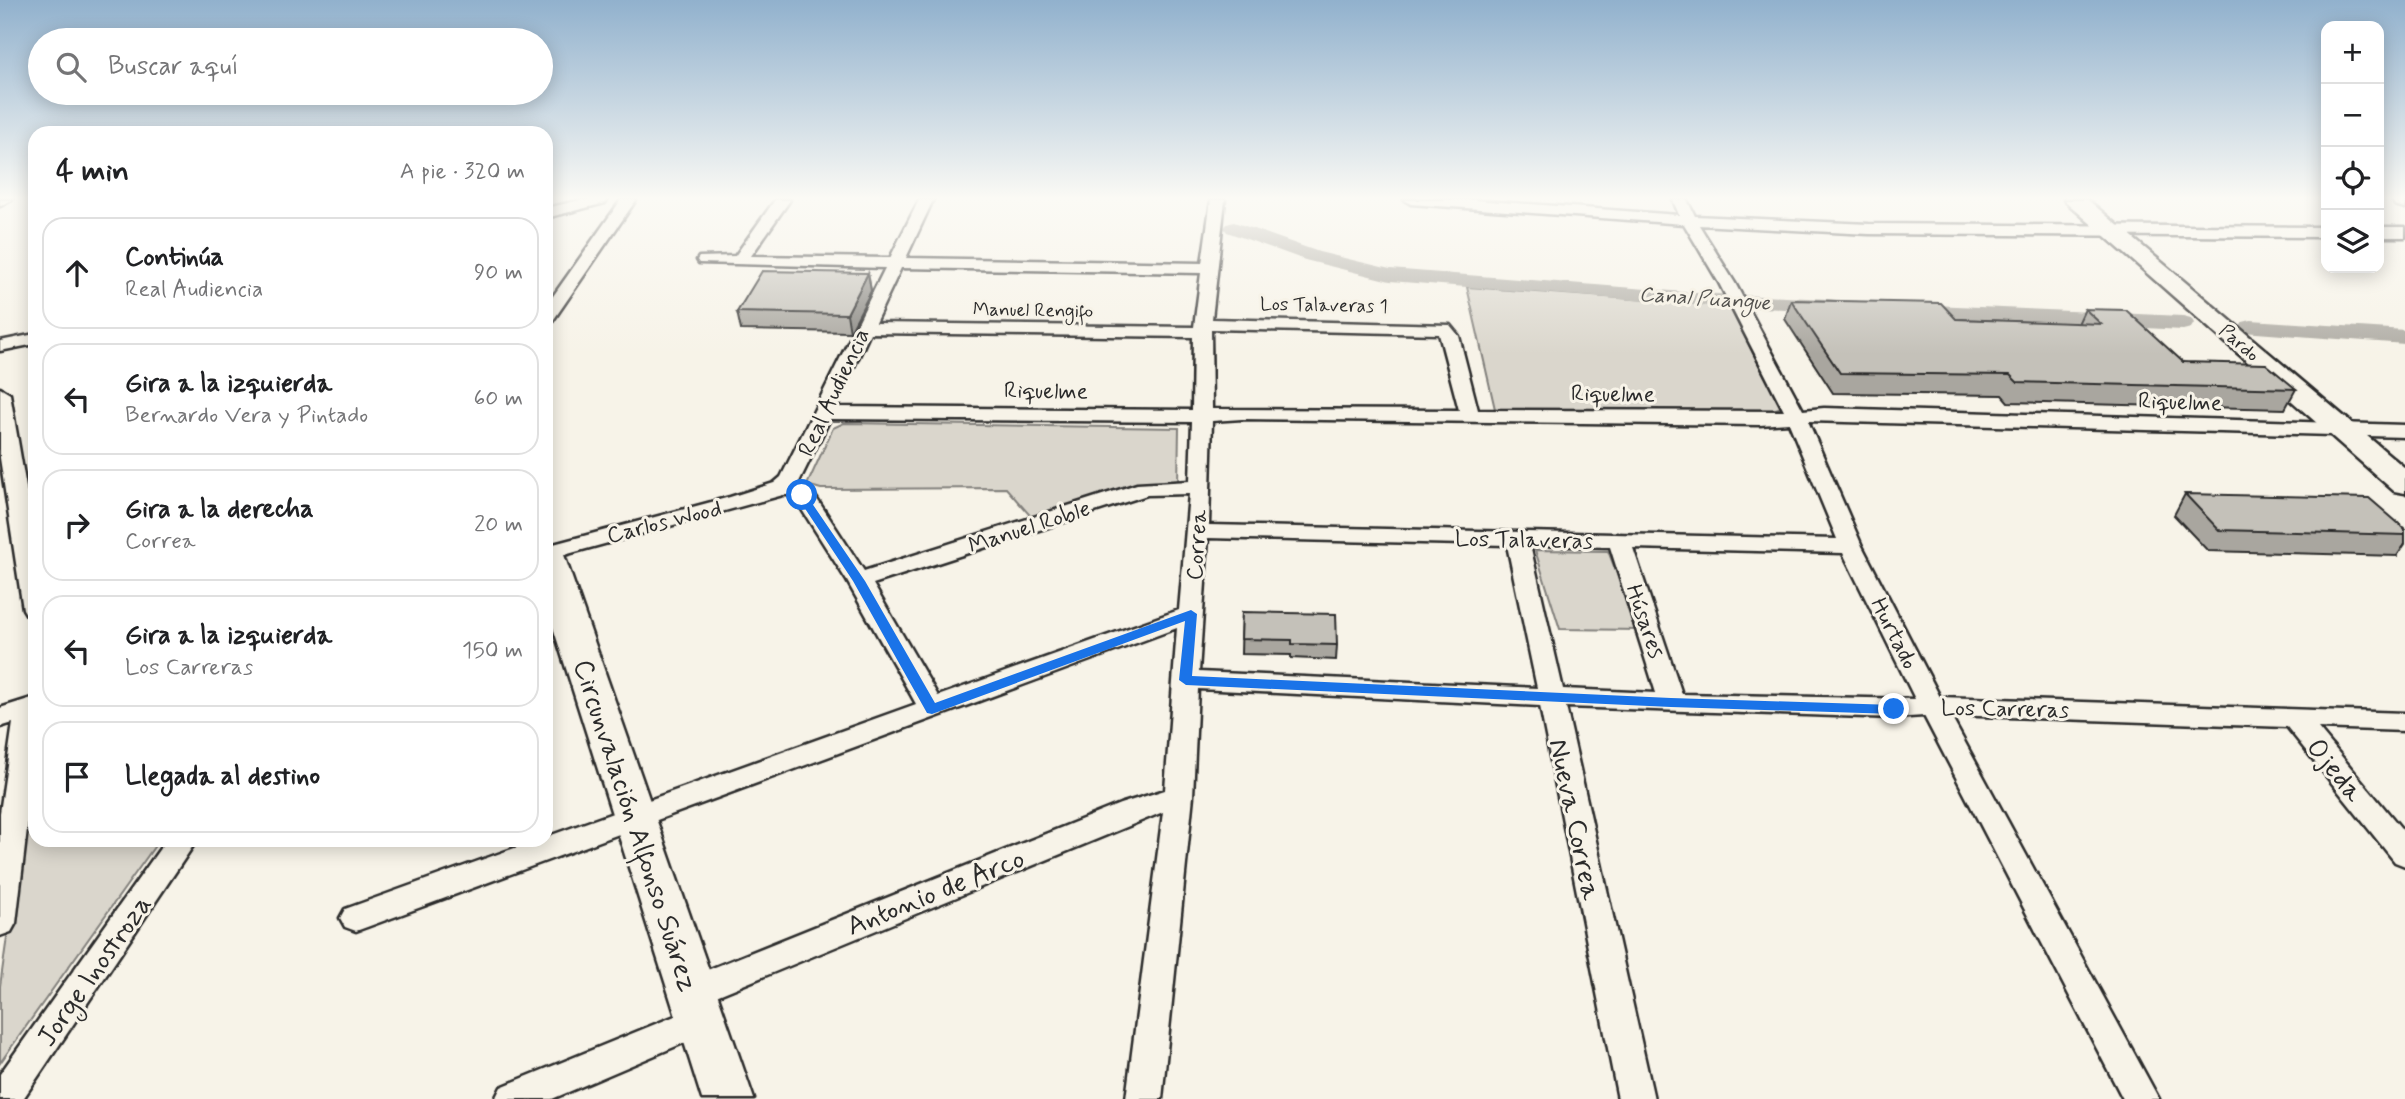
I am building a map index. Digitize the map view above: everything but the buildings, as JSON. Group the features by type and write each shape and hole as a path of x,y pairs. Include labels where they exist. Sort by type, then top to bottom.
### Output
{"street":[{"path":"553,308 593,251"},
{"path":"739,261 746,251"},
{"name":"Real Audiencia","path":"782,488 795,473 821,413 901,251"},
{"name":"Correa","path":"1144,1099 1179,796 1201,487 1204,414 1202,328 1210,251"},
{"name":"Hurtado","path":"1708,251 1797,418 1851,546 1933,707 2141,1099"},
{"name":"Pardo","path":"2135,251 2405,484"},
{"path":"705,260 1208,268"},
{"name":"Manuel Rengifo","path":"863,328 1202,328"},
{"name":"Los Talaveras 1","path":"1202,328 1444,329 1450,335 1470,415"},
{"path":"0,346 28,340"},
{"path":"0,394 6,476 28,578"},
{"name":"Riquelme","path":"821,413 1173,417 1204,414 1797,418 1824,415 2405,431"},
{"path":"6,476 28,470"},
{"name":"Manuel Roble","path":"859,581 1145,489 1201,487"},
{"path":"782,488 795,490 807,501 859,581 932,709"},
{"name":"Carlos Wood","path":"553,551 782,488"},
{"name":"Los Talaveras","path":"1197,531 1851,546"},
{"name":"Nueva Correa","path":"1517,539 1548,671 1636,1099"},
{"name":"Húsares","path":"1619,541 1665,677 1671,703"},
{"name":"Circunvalación Alfonso Suárez","path":"553,574 728,1099"},
{"path":"553,846 1191,614"},
{"name":"Los Carreras","path":"1186,680 1671,703 1894,709 1960,705 2405,722"},
{"path":"0,718 28,708"},
{"name":"Ojeda","path":"2295,718 2405,853"},
{"path":"0,923 28,734"},
{"name":"Antonio de Arco","path":"513,1099 697,1006 1130,812 1179,796"},
{"name":"Jorge Inostroza","path":"3,1099 177,847"},
{"path":"356,918 551,847"}],"shaded area":[{"path":"1467,287 1729,306 1781,407 1766,413 1495,409"},
{"path":"844,423 1179,428 1178,484 1034,520 1006,488 821,489 807,485 833,428"},
{"path":"1535,550 1608,551 1639,630 1560,629"},
{"path":"28,790 28,847 154,847 0,1063 0,986"}],"waterway":[{"name":"Canal Puangue","path":"1299,251 1390,275 1697,299 1828,305"},
{"name":"Canal Puangue","path":"1911,310 2183,323"},
{"name":"Canal Puangue","path":"2251,327 2405,337"}],"route":[{"path":"802,495 859,581 932,709 1191,614 1186,680 1671,703 1894,709"}]}
